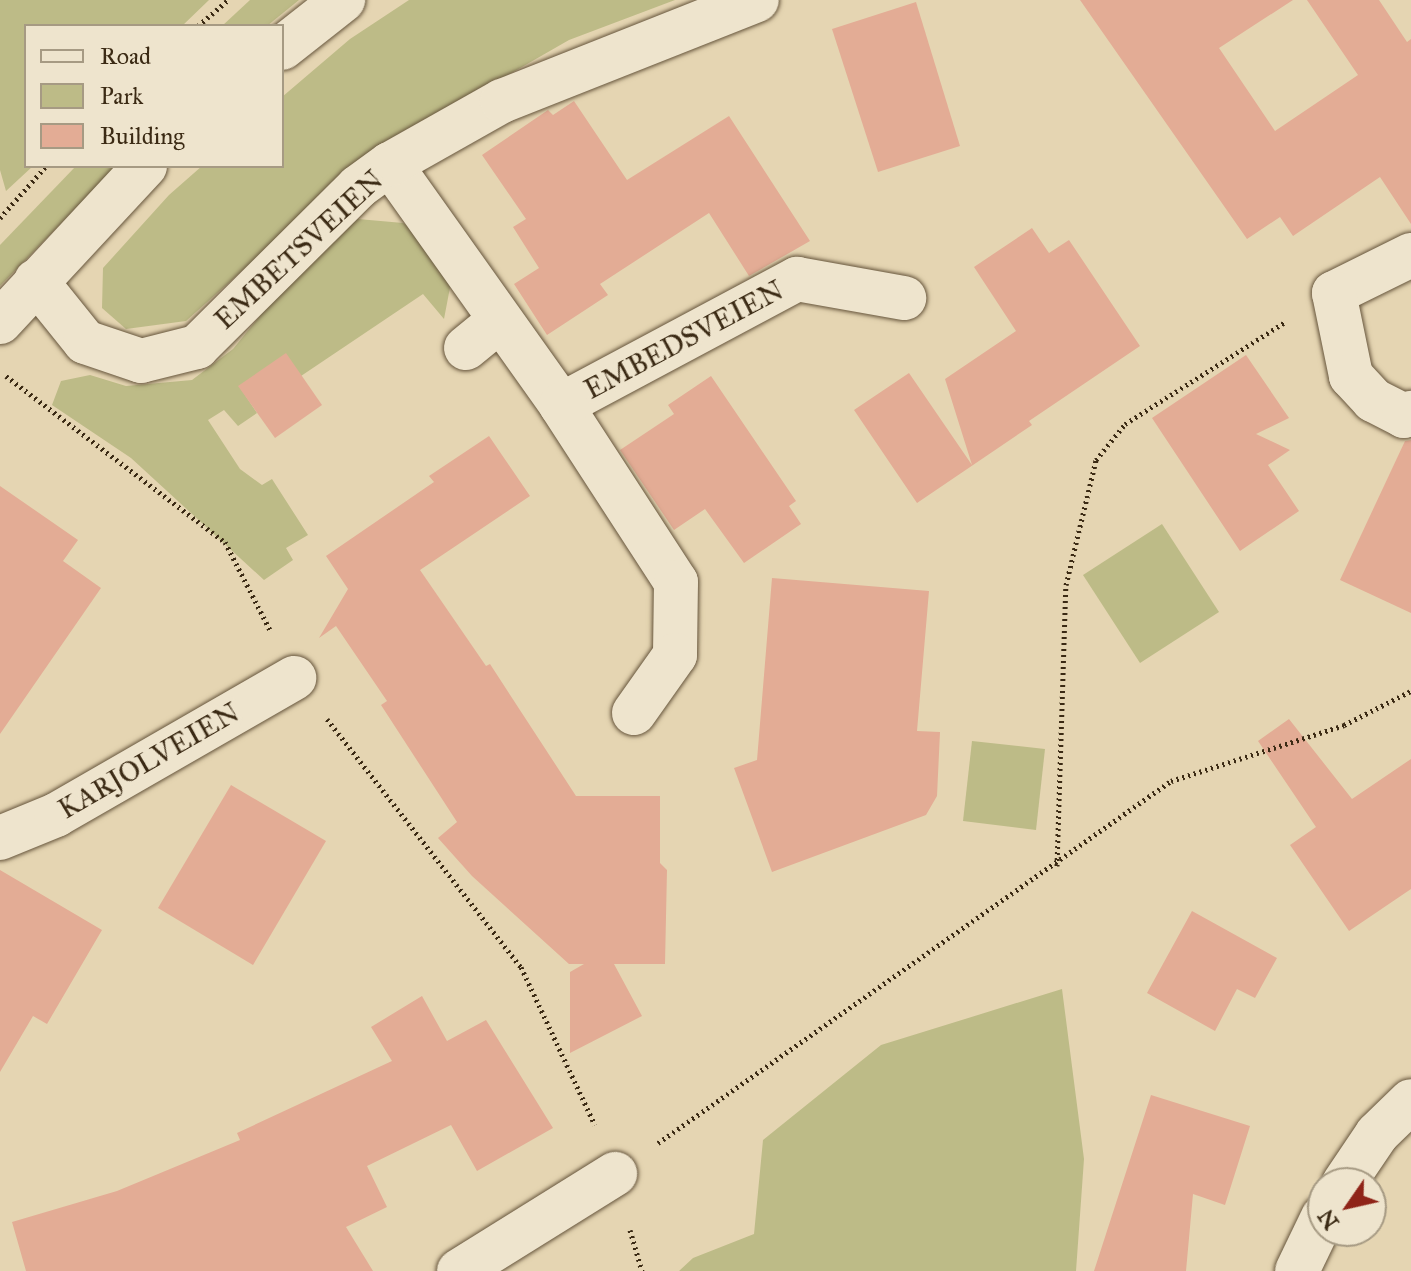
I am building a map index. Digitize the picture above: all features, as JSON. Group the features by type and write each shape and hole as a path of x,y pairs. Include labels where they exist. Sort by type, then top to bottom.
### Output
{"street":[{"path":"284,46 343,0"},
{"name":"EMBETSVEIEN","path":"36,281 85,342 141,361 197,347 358,187 390,164 502,101 757,0"},
{"name":"EMBEDSVEIEN","path":"390,164 483,334 561,405 676,582 675,655 634,713"},
{"path":"0,322 143,168"},
{"path":"1408,268 1334,293 1351,376 1373,400 1404,416 1411,413"},
{"name":"EMBEDSVEIEN","path":"561,405 797,279 904,298"},
{"name":"KARJOLVEIEN","path":"0,838 56,815 294,678"},
{"path":"1355,1167 1377,1134 1411,1101"},
{"path":"459,1271 615,1174"},
{"path":"1297,1271 1309,1247"}],"path":[{"path":"200,24 228,0"},
{"path":"0,218 44,168"},
{"path":"1057,866 1066,585 1096,460 1125,424 1334,293"},
{"path":"0,371 225,542 294,678 521,967 615,1174 642,1271"},
{"path":"615,1174 1057,866 1171,781 1344,725 1411,691"}],"green space":[{"path":"0,0 209,0 184,24 24,24 24,168 31,168 6,191 0,170"},
{"path":"250,0 299,0 269,24 224,24"},
{"path":"409,0 675,0 569,40 377,150 186,321 126,329 102,308 103,268 169,195 200,168 284,168 284,95 350,39"},
{"path":"74,168 115,168 0,286 0,245"},
{"path":"358,219 403,223 425,238 452,277 444,319 423,294 301,376 239,386 257,413 238,426 224,410 208,420 240,469 262,485 272,479 308,535 286,548 293,560 264,580 131,458 52,405 61,381 90,375 126,386 192,380 233,349 302,264"},
{"path":"1162,524 1219,612 1140,663 1083,575"},
{"path":"972,741 1045,749 1036,830 963,821"},
{"path":"1062,989 1084,1159 1076,1271 679,1271 693,1258 754,1234 763,1140 881,1045"}],"building":[{"path":"1080,0 1293,0 1219,48 1275,131 1358,75 1307,0 1379,0 1407,42 1411,39 1411,224 1380,177 1293,236 1280,217 1247,239"},
{"path":"916,2 960,146 878,172 832,29"},
{"path":"574,101 627,180 729,116 810,241 749,276 709,213 600,284 608,295 547,335 514,284 539,268 513,227 526,219 482,155 548,110 553,115"},
{"path":"1032,228 1049,253 1069,240 1140,346 1029,421 1032,425 917,503 854,410 909,373 972,465 945,379 1016,331 974,267"},
{"path":"286,353 322,405 275,438 238,386"},
{"path":"1246,355 1289,418 1256,434 1290,450 1268,465 1299,511 1240,551 1152,418"},
{"path":"711,376 796,501 789,506 801,524 744,563 705,509 674,530 620,450 674,414 668,405"},
{"path":"489,436 530,496 420,570 486,666 490,664 576,796 660,796 660,863 667,870 665,964 614,964 642,1016 570,1053 570,972 584,964 569,964 472,876 438,838 457,822 381,705 387,701 336,626 319,638 348,589 326,556 434,482 429,476"},
{"path":"1411,440 1411,613 1340,580 1405,441"},
{"path":"0,486 78,540 63,561 101,588 0,734"},
{"path":"772,578 929,591 917,731 940,732 937,796 926,815 772,872 734,768 757,760"},
{"path":"1289,719 1352,799 1411,759 1411,889 1349,931 1290,845 1316,827 1258,741"},
{"path":"231,785 326,841 253,965 158,908"},
{"path":"0,870 102,930 47,1024 33,1016 0,1072"},
{"path":"1192,911 1277,958 1255,998 1237,989 1215,1031 1147,993"},
{"path":"422,996 447,1041 486,1020 553,1128 477,1171 451,1125 367,1166 387,1207 346,1227 373,1271 26,1271 12,1222 117,1191 240,1140 237,1133 392,1061 371,1027"},
{"path":"1151,1095 1250,1126 1225,1205 1193,1194 1186,1271 1094,1271"}]}
